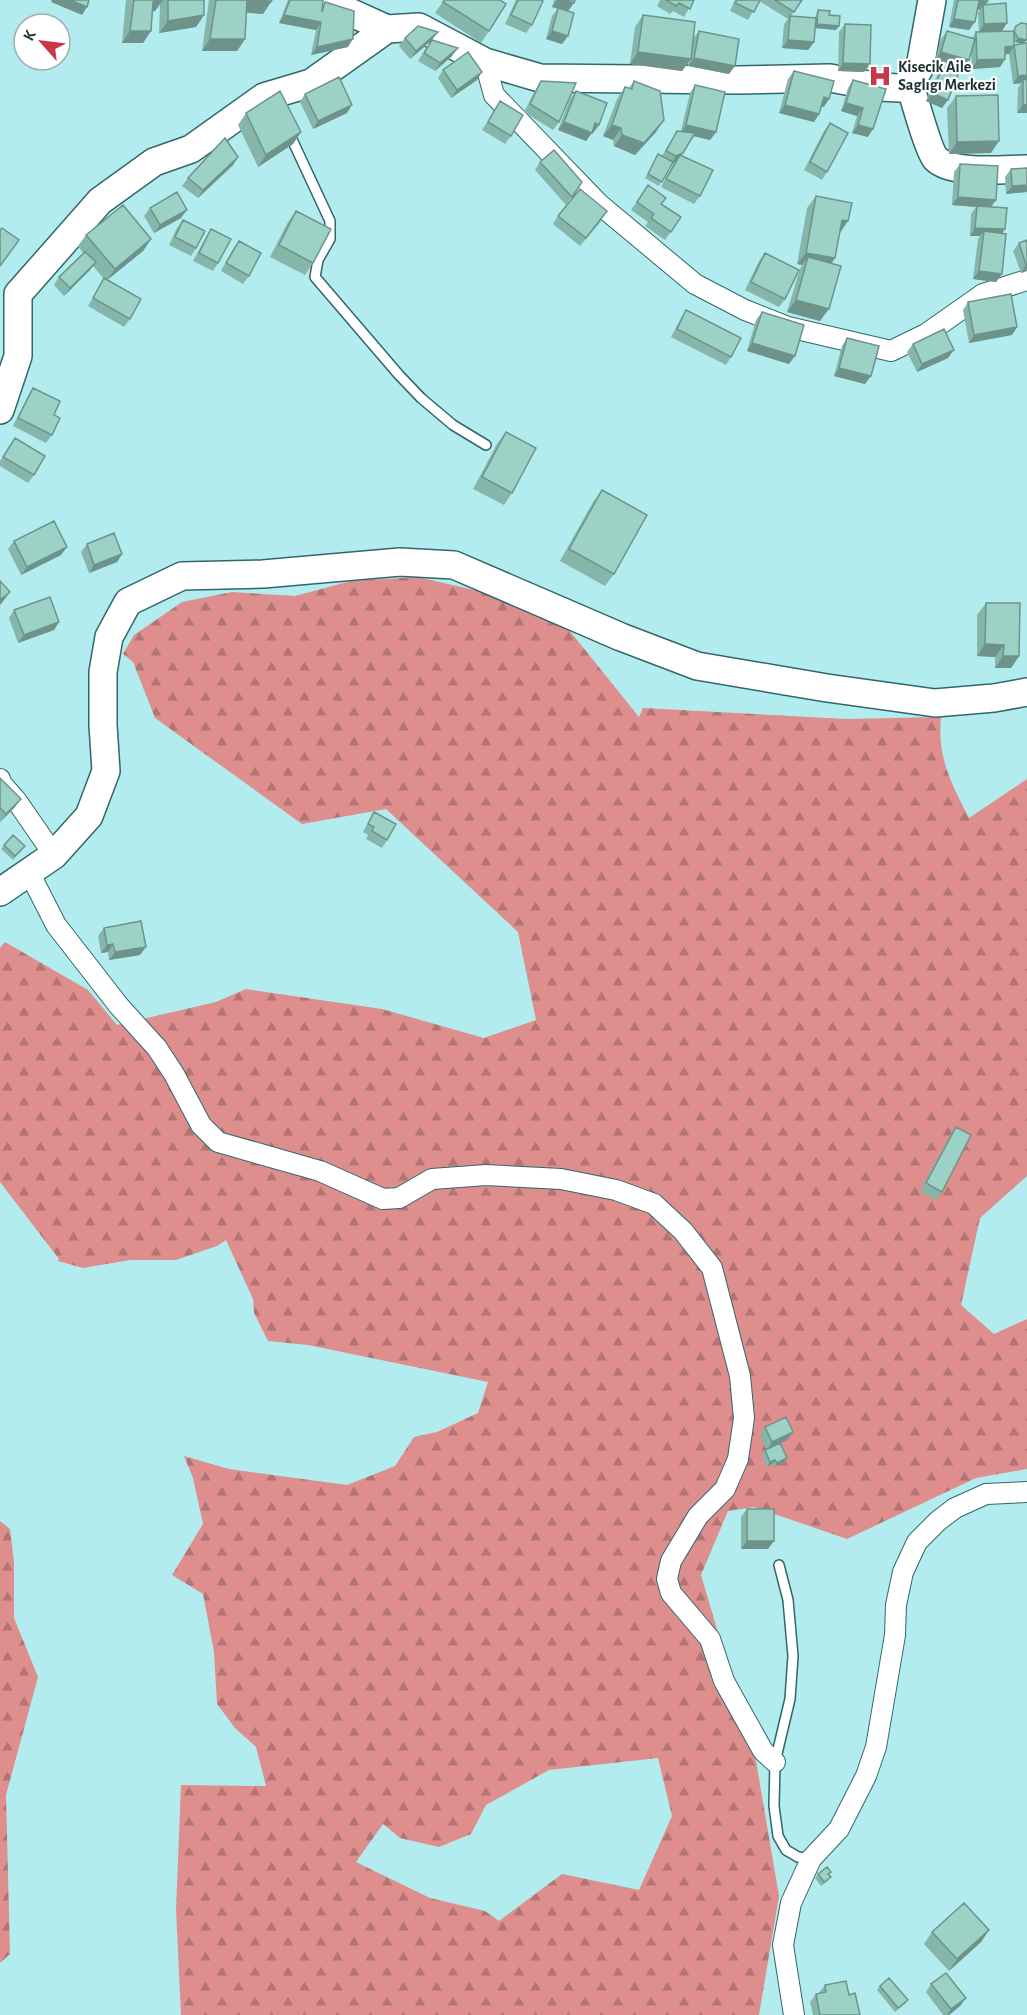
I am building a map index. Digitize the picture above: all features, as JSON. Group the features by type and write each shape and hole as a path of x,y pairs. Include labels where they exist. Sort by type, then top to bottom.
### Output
{"street":[{"path":"322,0 387,29 419,27 485,62 540,78 738,80 830,78 879,87 899,88 910,85 920,67 932,0"},
{"path":"0,410 18,356 18,294 100,201 154,162 191,149 264,97 274,100 311,82 387,29"},
{"path":"485,62 494,95 599,204 695,284 745,310 788,327 891,351 926,334 982,294 1027,280"},
{"path":"910,85 934,158 946,166 1027,169"},
{"path":"0,892 54,855 88,816 106,771 103,672 110,637 128,602 182,576 262,574 400,562 454,565 621,637 697,666 935,703 994,699 1027,692"},
{"path":"0,779 54,855"},
{"path":"29,872 56,925 119,1006 157,1048 201,1125 218,1142 320,1171 383,1199 399,1198 432,1179 486,1175 561,1179 616,1190 654,1204 683,1231 712,1268 740,1376 744,1418 738,1459 725,1489 698,1516 670,1562 667,1579 671,1593 710,1639 724,1681 764,1751 775,1762"},
{"path":"794,2015 783,1946 791,1903 811,1859 840,1829 866,1776 876,1747 895,1635 896,1605 903,1572 917,1542 955,1508 986,1494 1027,1492"}],"lane":[{"path":"286,126 330,221 330,239 318,260 315,277 421,398 453,425 486,445"},
{"path":"779,1565 788,1600 793,1656 790,1699 775,1762 774,1806 778,1836 786,1850 798,1857 811,1859"}],"green space":[{"path":"418,577 491,594 569,630 639,717 643,708 847,719 941,717 943,757 951,781 969,818 1027,779 1027,1176 980,1218 961,1305 994,1334 1027,1319 1027,1469 976,1478 847,1539 754,1507 728,1511 701,1575 756,1761 779,1896 759,2015 181,2015 176,1910 181,1785 266,1786 256,1747 235,1728 217,1704 214,1652 203,1594 172,1575 203,1524 193,1478 184,1456 229,1469 347,1485 395,1466 414,1437 437,1432 478,1413 488,1382 308,1345 268,1341 254,1313 253,1299 226,1240 217,1246 176,1260 130,1260 83,1268 58,1261 59,1259 0,1182 0,948 5,942 88,990 117,1025 216,1002 246,989 382,1009 484,1038 536,1020 518,932 386,809 302,824 155,718 133,662 123,654 134,635 182,602 232,592 295,596 351,581","holes":["658,1758 672,1816 639,1890 562,1874 499,1921 485,1911 430,1898 356,1862 383,1824 400,1838 439,1847 471,1834 486,1805 549,1770"]},
{"path":"0,1521 10,1529 14,1562 14,1618 38,1677 6,1795 10,1954 0,1963"}],"building":[{"path":"70,0 89,0 87,7"},
{"path":"134,0 160,0 153,2 151,31 130,31"},
{"path":"168,0 204,0 204,15 168,21"},
{"path":"216,0 247,0 245,39 210,39"},
{"path":"290,0 323,0 322,12 325,2 354,11 353,39 317,47 321,22 284,15"},
{"path":"444,0 500,0 506,4 489,31 443,2"},
{"path":"518,0 543,1 532,25 511,15"},
{"path":"666,0 694,0 690,9 679,3 676,6"},
{"path":"737,0 760,0 754,12 735,3"},
{"path":"775,0 802,0 794,12"},
{"path":"958,0 988,0 987,2 979,1 975,22 954,19"},
{"path":"1006,3 1007,23 984,24 983,5"},
{"path":"558,8 574,13 568,36 552,31"},
{"path":"818,10 830,11 829,15 840,16 839,26 817,24"},
{"path":"643,15 695,22 691,59 638,52"},
{"path":"790,16 816,18 814,42 788,40"},
{"path":"1021,23 1027,24 1026,40 1018,38 1014,31"},
{"path":"845,24 871,25 870,64 843,63"},
{"path":"418,26 438,32 416,51 405,38"},
{"path":"699,31 739,39 735,66 694,58"},
{"path":"947,31 975,39 969,60 941,52"},
{"path":"1014,31 1014,46 1005,47 1005,59 977,60 976,32"},
{"path":"432,40 458,48 440,63 424,53"},
{"path":"1027,43 1027,75 1018,76 1014,45"},
{"path":"468,52 482,72 457,90 443,70"},
{"path":"945,61 961,67 948,100 932,93"},
{"path":"794,71 834,81 829,99 824,97 819,114 785,105"},
{"path":"339,77 352,105 318,121 305,94"},
{"path":"1023,79 1027,80 1027,105 1023,105"},
{"path":"853,80 886,89 873,129 858,125 863,108 846,103"},
{"path":"541,81 576,83 559,122 530,104"},
{"path":"634,81 660,91 664,120 644,143 622,135 621,128 612,125 625,87 632,89"},
{"path":"695,85 725,92 716,132 686,125"},
{"path":"280,91 301,132 266,155 246,113"},
{"path":"576,91 607,103 599,125 595,123 592,133 564,122"},
{"path":"998,95 999,141 957,142 956,96"},
{"path":"500,101 523,115 511,136 488,122"},
{"path":"830,123 848,133 827,172 810,162"},
{"path":"677,131 695,133 683,153 676,156 666,151"},
{"path":"225,138 238,157 203,190 188,178"},
{"path":"554,150 582,182 572,197 540,162"},
{"path":"658,154 673,162 662,182 648,174"},
{"path":"680,155 713,170 700,196 666,179"},
{"path":"960,164 998,166 996,200 958,197"},
{"path":"1027,168 1027,185 1012,186 1011,169"},
{"path":"648,185 666,198 661,204 681,217 671,232 651,218 654,214 637,202"},
{"path":"580,189 607,211 586,238 558,216"},
{"path":"177,192 187,210 160,225 150,208"},
{"path":"816,196 852,203 848,221 842,220 835,258 806,253"},
{"path":"123,205 151,239 115,269 86,235"},
{"path":"977,206 1007,208 1005,229 975,228"},
{"path":"296,211 331,229 313,263 279,245"},
{"path":"183,220 205,231 196,248 175,237"},
{"path":"2,228 19,240 0,266 0,230"},
{"path":"211,229 231,239 218,263 199,253"},
{"path":"984,231 1006,234 1002,274 979,271"},
{"path":"1027,240 1027,265 1026,265 1019,243"},
{"path":"239,241 261,253 249,276 226,263"},
{"path":"85,252 96,262 70,288 59,277"},
{"path":"765,253 799,270 785,299 751,282"},
{"path":"808,257 841,266 829,309 796,300"},
{"path":"104,278 141,299 130,319 93,298"},
{"path":"1011,294 1017,327 974,335 968,302"},
{"path":"686,310 741,338 731,357 677,329"},
{"path":"762,312 804,325 795,356 752,343"},
{"path":"944,329 954,350 922,364 913,344"},
{"path":"847,338 879,346 871,376 839,368"},
{"path":"33,388 60,401 54,415 60,418 52,435 18,418"},
{"path":"506,432 536,448 512,493 482,477"},
{"path":"15,438 45,456 34,475 3,457"},
{"path":"602,490 647,515 614,574 569,549"},
{"path":"54,521 67,547 27,567 14,541"},
{"path":"114,533 122,554 94,565 87,544"},
{"path":"0,581 10,592 0,600"},
{"path":"50,597 59,622 24,635 14,610"},
{"path":"986,603 1020,603 1019,656 1003,656 1004,645 985,644"},
{"path":"0,778 21,799 6,814 0,808"},
{"path":"374,812 396,824 387,840 372,831 374,827 368,824"},
{"path":"13,835 25,846 15,856 4,845"},
{"path":"141,921 146,947 115,952 113,944 107,945 104,928"},
{"path":"956,1127 971,1135 942,1192 926,1183"},
{"path":"786,1417 793,1432 772,1442 765,1427"},
{"path":"780,1443 787,1458 777,1463 775,1460 770,1462 765,1450"},
{"path":"747,1509 774,1509 774,1541 747,1541"},
{"path":"827,1867 831,1872 828,1874 831,1877 824,1882 818,1874"},
{"path":"964,1903 989,1930 957,1959 932,1932"},
{"path":"946,1973 966,1998 951,2009 931,1984"},
{"path":"889,1978 908,2000 898,2008 880,1986"},
{"path":"846,1981 849,1995 855,1993 860,2015 820,2015 816,1994 826,1992 825,1985"}],"place":[{"name":"Kisecik Aile Saglıgı Merkezi","path":"880,76"}]}
